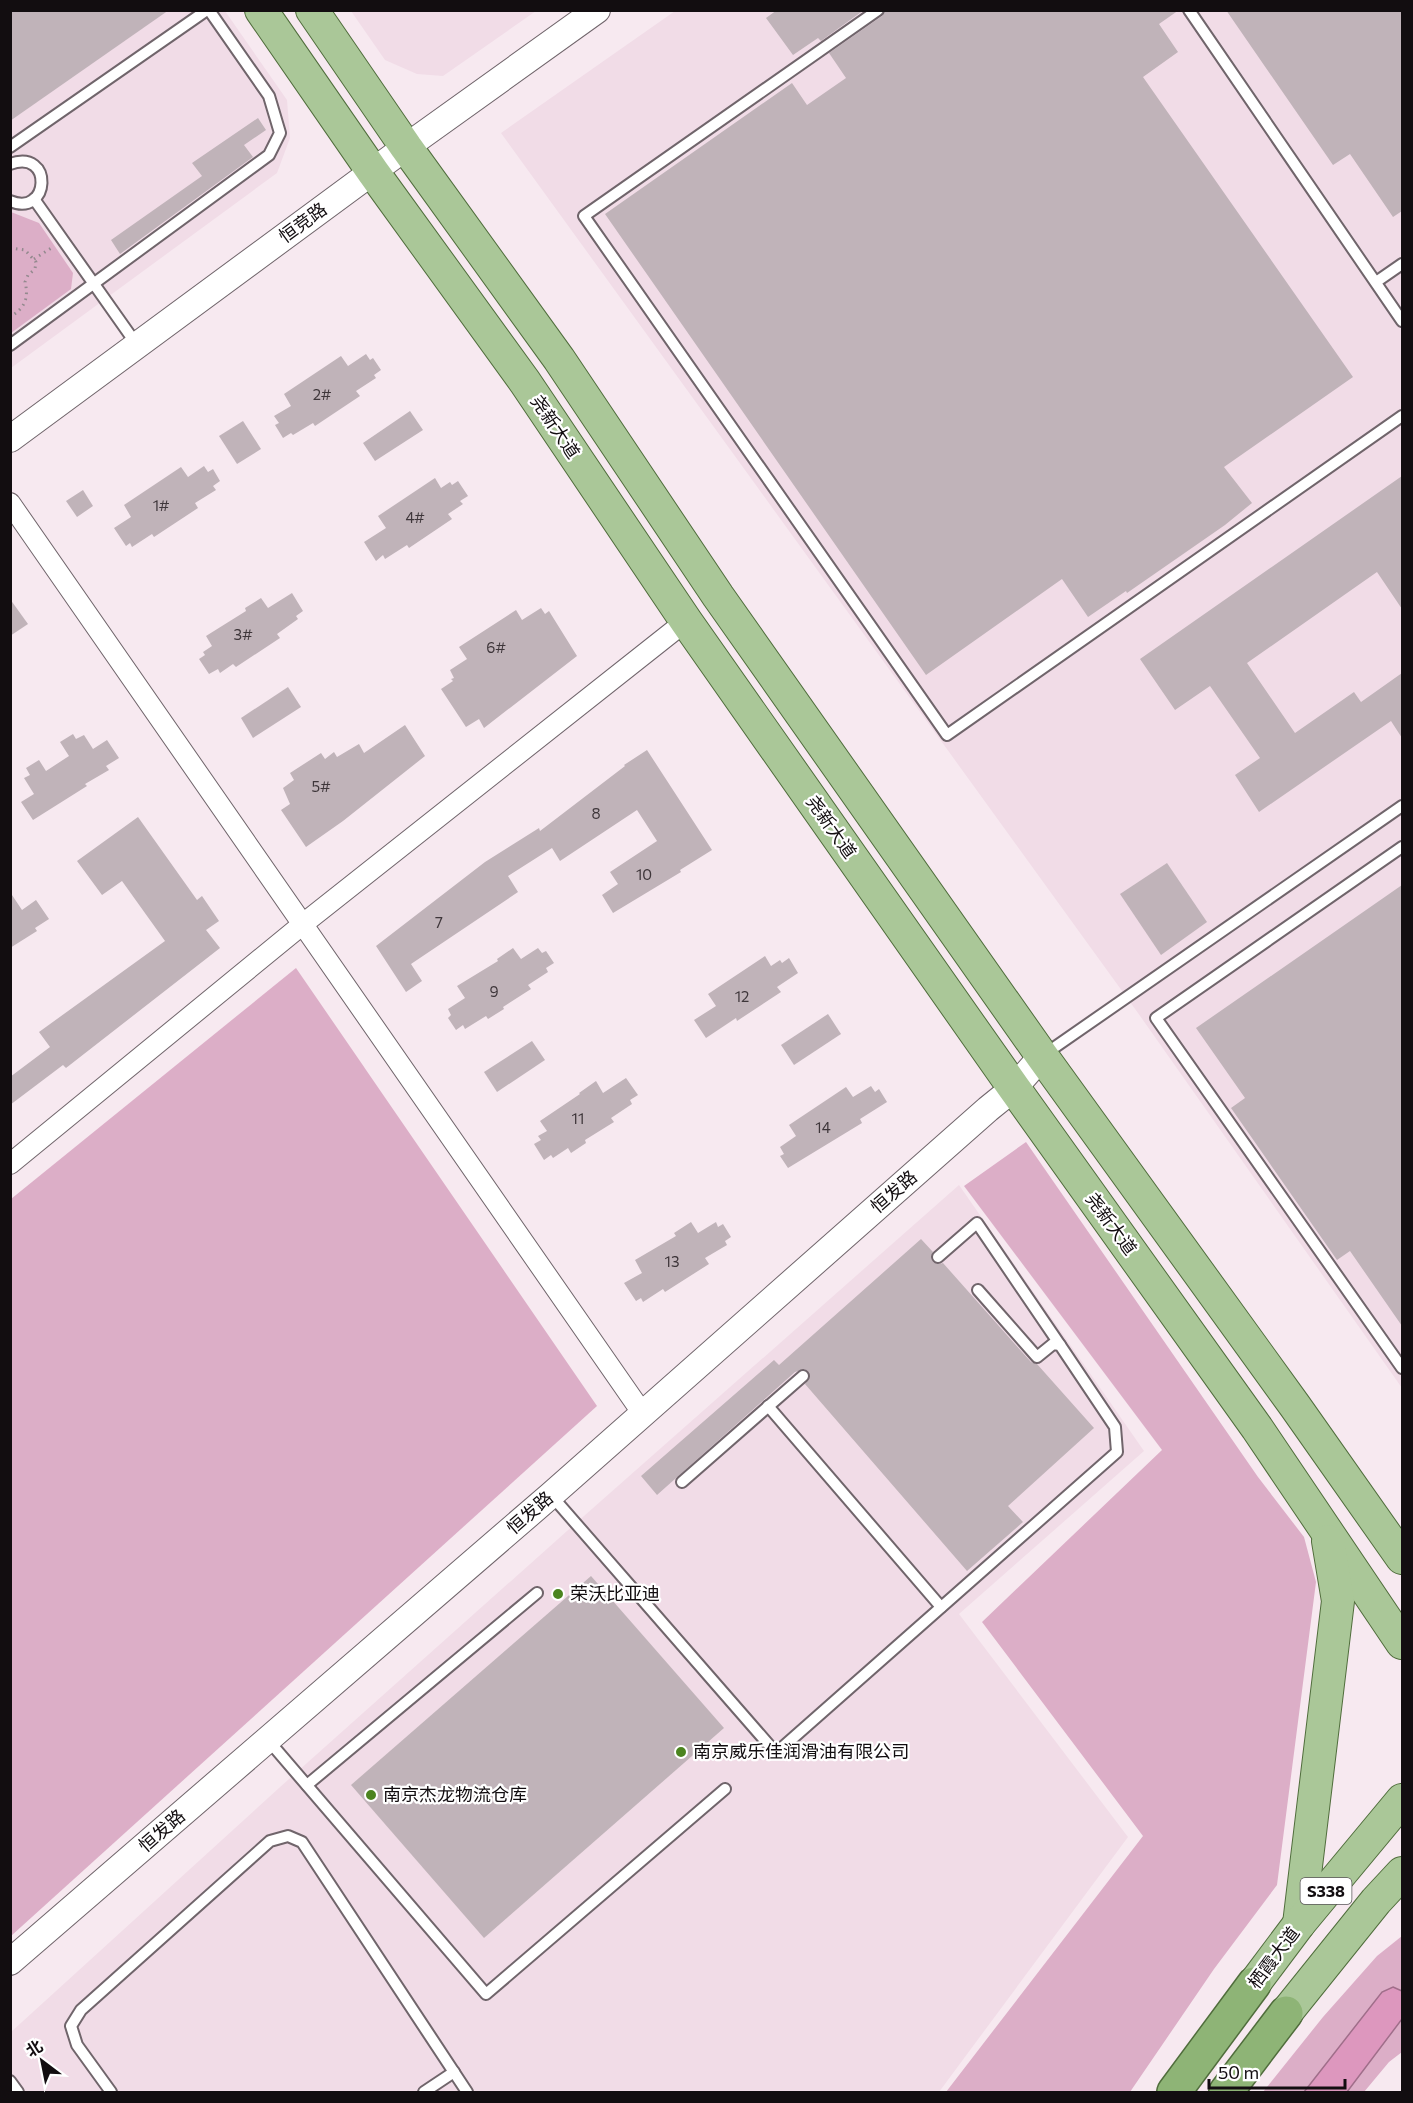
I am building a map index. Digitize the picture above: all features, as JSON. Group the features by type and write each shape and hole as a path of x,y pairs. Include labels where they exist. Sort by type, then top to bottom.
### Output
{"highway":[{"name":"栖霞大道","path":"1174,2092 1254,1984"},
{"name":"S338","path":"1226,2092 1286,2013"}],"main road":[{"name":"尧新大道","path":"261,10 373,172 525,382 686,621 1014,1088 1257,1428 1402,1643"},
{"path":"312,10 406,147 559,359 717,596 1042,1056 1367,1506 1402,1558"},
{"path":"1367,1506 1402,1532"},
{"path":"1299,1924 1338,1601 1327,1534"},
{"name":"栖霞大道","path":"1254,1984 1299,1924 1402,1800"},
{"name":"S338","path":"1286,2013 1389,1901 1402,1873"}],"street":[{"name":"恒竞路","path":"10,439 406,147 597,10"},
{"path":"10,503 643,1414"},
{"path":"10,1164 303,924 686,621"},
{"name":"恒发路","path":"10,1962 643,1414 1014,1088 1042,1056"}],"lane":[{"path":"10,147 208,10 269,96 280,133 269,155 10,345"},
{"path":"878,10 584,216 947,735 1402,416"},
{"path":"1189,10 1402,321"},
{"path":"10,164 20,161 34,165 39,171 43,186 34,199 21,204 10,201"},
{"path":"34,199 138,345"},
{"path":"1376,282 1402,264"},
{"path":"1042,1056 1402,806"},
{"path":"1402,847 1156,1018 1402,1368"},
{"path":"550,1495 776,1752 1117,1452 1116,1427 977,1223 938,1257"},
{"path":"978,1290 1037,1357 1053,1344 1060,1345"},
{"path":"682,1482 803,1376"},
{"path":"768,1406 941,1607"},
{"path":"307,1785 537,1593"},
{"path":"267,1740 486,1994 725,1790"},
{"path":"111,2092 77,2045 71,2026 81,2010 270,1841 288,1836 302,1842 467,2092"},
{"path":"424,2092 454,2072"},
{"path":"10,2081 18,2092"}],"path":[{"path":"34,259 63,240"},
{"path":"10,249 25,250 34,259 35,269 28,275 25,282 28,294 24,305 20,311 10,317"}],"shaded area":[{"path":"11,11 225,11 287,100 290,138 277,173 11,368"},
{"path":"351,11 536,11 443,76 417,74 385,60"},
{"path":"675,11 1402,11 1402,1388 1138,1013 501,133"},
{"path":"11,212 39,223 73,273 71,289 11,333"},
{"path":"296,968 597,1406 11,1936 11,1199"},
{"path":"1026,1142 1258,1477 1304,1537 1316,1582 1277,1885 1214,1969 1130,2092 946,2092 1143,1836 982,1622 1162,1450 964,1186"},
{"path":"959,1185 1144,1451 959,1614 1128,1837 939,2092 11,2092 11,2032 279,1788"},
{"path":"1402,1936 1402,2052 1389,2062 1364,2092 1263,2092 1323,2017 1377,1956"},
{"path":"1393,1987 1402,1991 1402,2019 1347,2092 1304,2092 1382,1992"}],"building":[{"path":"10,10 169,10 10,121"},
{"path":"777,10 864,10 821,41 818,38 793,55 766,18"},
{"path":"885,10 1179,10 1159,24 1178,52 1143,77 1353,377 1224,467 1252,503 1225,525 1127,593 1126,591 1088,617 1062,579 926,675 605,214 792,83 807,105 846,78 829,53 882,16"},
{"path":"1226,10 1402,10 1402,211 1393,217 1350,154 1333,165"},
{"path":"258,118 266,130 244,145 253,157 120,254 111,240 202,176 192,163"},
{"path":"366,354 370,360 373,358 381,370 374,375 376,378 356,391 360,396 315,426 313,423 283,438 275,425 279,423 274,416 291,406 284,394 341,356 348,366"},
{"path":"410,411 423,430 375,461 363,443"},
{"path":"243,421 261,449 237,464 219,436"},
{"path":"204,466 208,472 213,469 220,481 213,486 216,490 195,503 198,508 154,537 152,534 132,547 130,543 126,546 114,528 131,517 124,505 181,467 188,477"},
{"path":"1402,476 1402,609 1377,572 1247,663 1295,733 1354,692 1361,702 1402,673 1402,738 1391,721 1259,812 1235,775 1260,758 1210,686 1175,710 1140,659"},
{"path":"435,478 441,488 450,482 452,485 458,481 468,496 460,501 463,504 448,514 452,519 409,548 407,545 385,559 383,555 376,561 364,542 386,528 378,516"},
{"path":"83,490 93,506 77,517 66,501"},
{"path":"292,593 303,611 296,616 298,619 277,634 280,638 236,667 233,664 220,673 218,669 209,674 199,659 205,655 203,652 212,646 206,636 246,611 245,608 261,598 268,608"},
{"path":"10,599 28,624 10,636"},
{"path":"541,608 545,614 549,611 577,656 484,728 479,719 466,727 441,689 453,681 450,670 467,659 459,647 516,610 522,620"},
{"path":"288,687 301,707 253,738 241,718"},
{"path":"405,725 425,756 343,821 306,847 281,810 290,804 283,788 294,780 290,773 321,753 325,759 334,752 337,757 359,744 364,753"},
{"path":"73,734 76,739 84,735 93,749 107,740 119,758 106,766 109,770 85,784 87,786 33,820 21,802 34,794 24,778 30,775 26,768 39,760 46,771 69,756 60,742"},
{"path":"647,750 712,850 680,870 681,872 613,913 602,895 618,884 610,872 657,841 637,810 560,861 552,848 508,876 518,892 411,964 422,981 406,992 376,946 485,862 539,828 540,831 624,765"},
{"path":"138,817 197,900 202,896 219,921 206,930 220,948 66,1068 63,1065 10,1105 10,1077 50,1047 39,1032 165,941 122,881 102,895 77,861"},
{"path":"1167,863 1207,922 1161,955 1120,894"},
{"path":"1402,885 1402,1326 1350,1251 1337,1260 1231,1108 1245,1098 1196,1028"},
{"path":"10,892 22,910 36,900 49,919 35,928 37,931 10,948"},
{"path":"513,948 521,959 538,948 542,953 546,951 554,963 546,968 548,972 528,985 531,989 503,1007 504,1009 488,1019 486,1016 465,1029 463,1025 456,1030 448,1018 451,1015 448,1009 465,998 457,986 498,961 497,959"},
{"path":"765,956 771,966 780,960 782,963 789,958 798,973 777,987 781,992 706,1038 694,1020 716,1006 708,994"},
{"path":"828,1014 841,1034 794,1065 781,1045"},
{"path":"532,1041 545,1060 497,1092 484,1072"},
{"path":"626,1078 638,1095 630,1100 632,1104 611,1118 614,1122 585,1140 586,1143 571,1153 568,1148 553,1158 551,1155 544,1160 534,1144 541,1140 538,1136 547,1131 540,1121 596,1081 603,1093"},
{"path":"871,1086 875,1092 879,1089 887,1102 860,1119 862,1123 788,1168 780,1156 784,1154 780,1147 796,1136 789,1125 846,1087 853,1097"},
{"path":"691,1222 698,1233 716,1222 718,1227 723,1224 731,1237 725,1241 727,1245 705,1258 709,1264 665,1292 663,1289 643,1302 641,1298 636,1301 624,1283 642,1273 635,1260 676,1236 674,1233"},
{"path":"921,1239 933,1252 931,1258 933,1262 943,1263 1031,1362 1037,1364 1094,1428 1008,1506 1023,1522 967,1571 805,1384 810,1375 805,1369 795,1372 657,1495 641,1476 774,1360 779,1365"},
{"path":"591,1576 724,1728 484,1938 351,1785"}],"place":[{"name":"荣沃比亚迪","path":"558,1594"},
{"name":"南京威乐佳润滑油有限公司","path":"681,1752"},
{"name":"南京杰龙物流仓库","path":"371,1795"}]}
